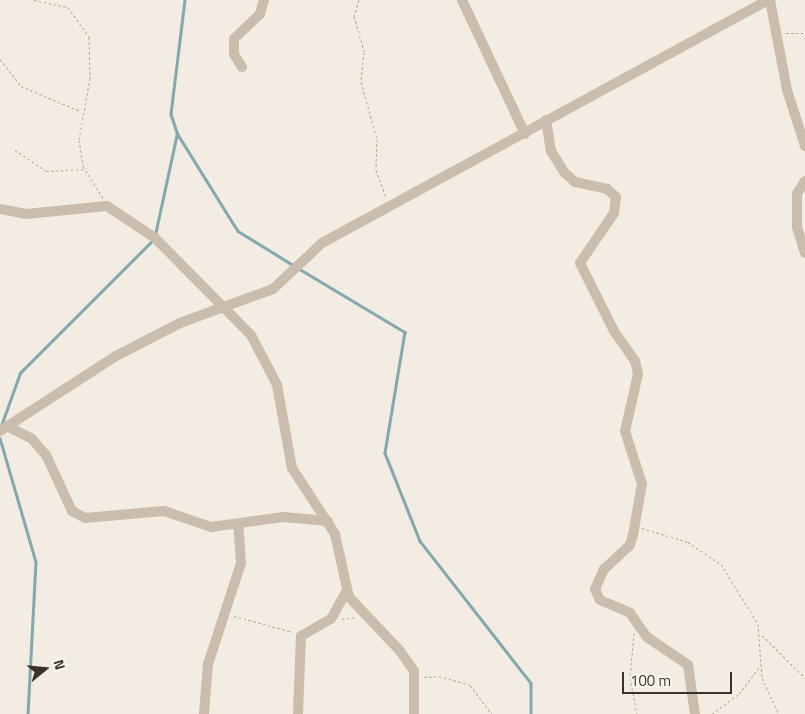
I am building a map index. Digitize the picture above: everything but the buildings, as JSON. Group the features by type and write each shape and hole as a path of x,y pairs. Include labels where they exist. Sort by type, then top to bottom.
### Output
{"street":[{"path":"242,67 234,54 234,39 260,14 264,0"},
{"path":"462,0 525,134"},
{"path":"3,428 116,356 222,306 273,289 322,244 525,134 546,120 769,0 777,27 786,90 805,146"},
{"path":"546,120 551,150 565,173 575,182 612,192 618,203 580,262 614,331 635,361 636,384 625,431 642,484 630,545 604,569 595,589 600,600 621,608 647,637 688,665 695,714"},
{"path":"805,181 797,194 797,227 805,253"},
{"path":"0,209 26,214 102,206 113,210 154,238 242,324 267,360 277,385 292,468 328,522 338,543 347,590 364,615 400,651 414,678 414,714"},
{"path":"3,428 32,439 46,455 77,516 164,511 193,524 238,524 283,516 328,522"},
{"path":"204,714 208,664 241,563 238,524"},
{"path":"298,714 300,636 331,619 347,590"}],"path":[{"path":"34,0 49,1 68,7 89,37 90,78 81,111 79,140 85,169 113,210"},
{"path":"359,0 354,16 364,52 361,82 377,139 376,170 384,196 394,205"},
{"path":"777,27 790,35 805,33"},
{"path":"0,59 21,86 81,111"},
{"path":"15,150 46,171 85,169"},
{"path":"633,529 659,530 717,559 761,634 788,667 805,678"},
{"path":"225,613 285,631 306,631"},
{"path":"331,619 364,615"},
{"path":"635,622 630,678 638,714"},
{"path":"761,634 762,678 779,714"},
{"path":"712,714 739,694 761,664"},
{"path":"414,678 439,676 470,686 492,714"}],"waterway":[{"path":"185,0 171,114 177,133 238,231 293,265"},
{"path":"155,235 177,133"},
{"path":"1,426 20,373 153,240"},
{"path":"298,268 405,332 385,453 420,541 531,683 531,714"},
{"path":"0,438 36,562 28,714"}]}
